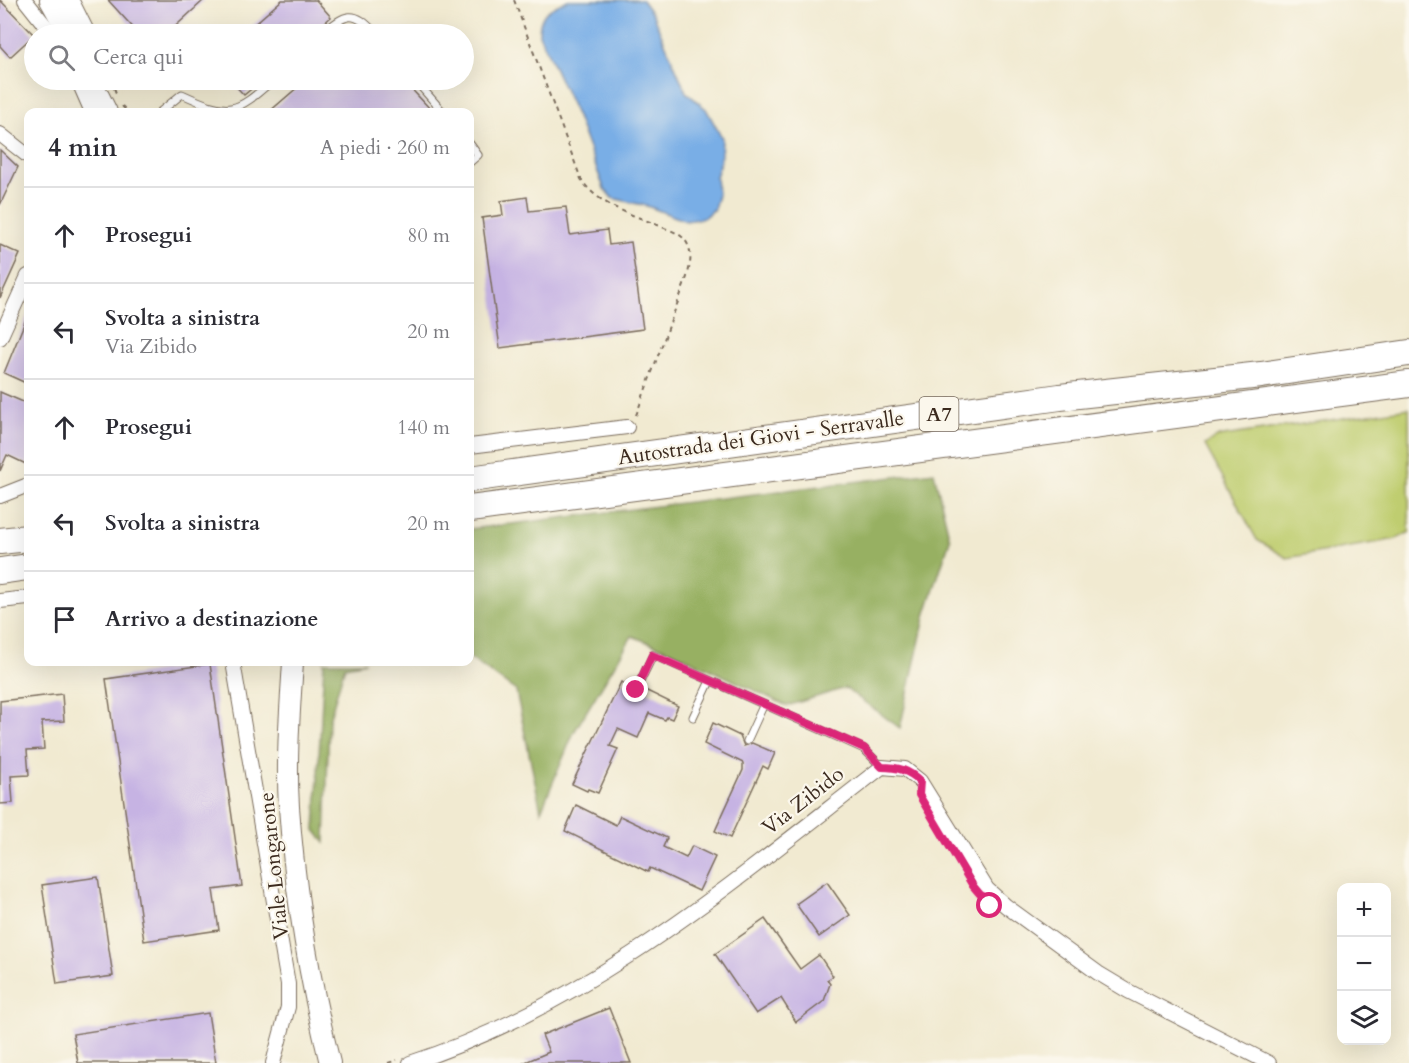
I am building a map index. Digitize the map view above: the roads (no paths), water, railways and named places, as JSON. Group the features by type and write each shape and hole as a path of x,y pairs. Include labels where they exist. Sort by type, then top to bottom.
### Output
{"highway":[{"name":"Autostrada dei Giovi - Serravalle","path":"474,477 1060,397 1260,375 1409,353"},
{"name":"Autostrada dei Giovi - Serravalle","path":"474,508 1409,384"},
{"path":"0,541 24,538"},
{"path":"0,571 24,568"}],"main road":[{"path":"50,0 63,24"},
{"path":"68,0 79,24"},
{"path":"96,90 105,108"},
{"path":"107,90 114,108"},
{"name":"Viale Longarone","path":"293,666 288,752 289,806 307,955 330,1063"}],"street":[{"path":"25,0 44,24"},
{"path":"82,90 90,108"},
{"path":"0,134 24,153"},
{"path":"0,338 24,285"},
{"path":"474,446 627,427"},
{"path":"0,496 24,487"},
{"path":"0,601 24,598"},
{"path":"234,666 288,984 288,1006 273,1063"},
{"path":"882,767 904,770 920,781 987,889 1006,906 1098,973 1128,991 1269,1063"},
{"name":"Via Zibido","path":"410,1063 489,1032 614,968 672,928 882,767"}],"lane":[{"path":"333,24 341,17 352,16 362,19 367,24"},
{"path":"238,108 261,90"},
{"path":"424,90 440,108"},
{"path":"165,108 182,94 217,108"},
{"path":"636,690 652,655 763,706 864,748 882,767"},
{"path":"693,717 710,681"},
{"path":"747,741 763,706"}],"water":[{"path":"568,0 642,0 653,15 686,92 706,109 722,138 721,157 716,178 718,195 714,209 703,218 686,221 647,206 612,198 604,188 577,117 539,34 539,27 546,12"}]}
